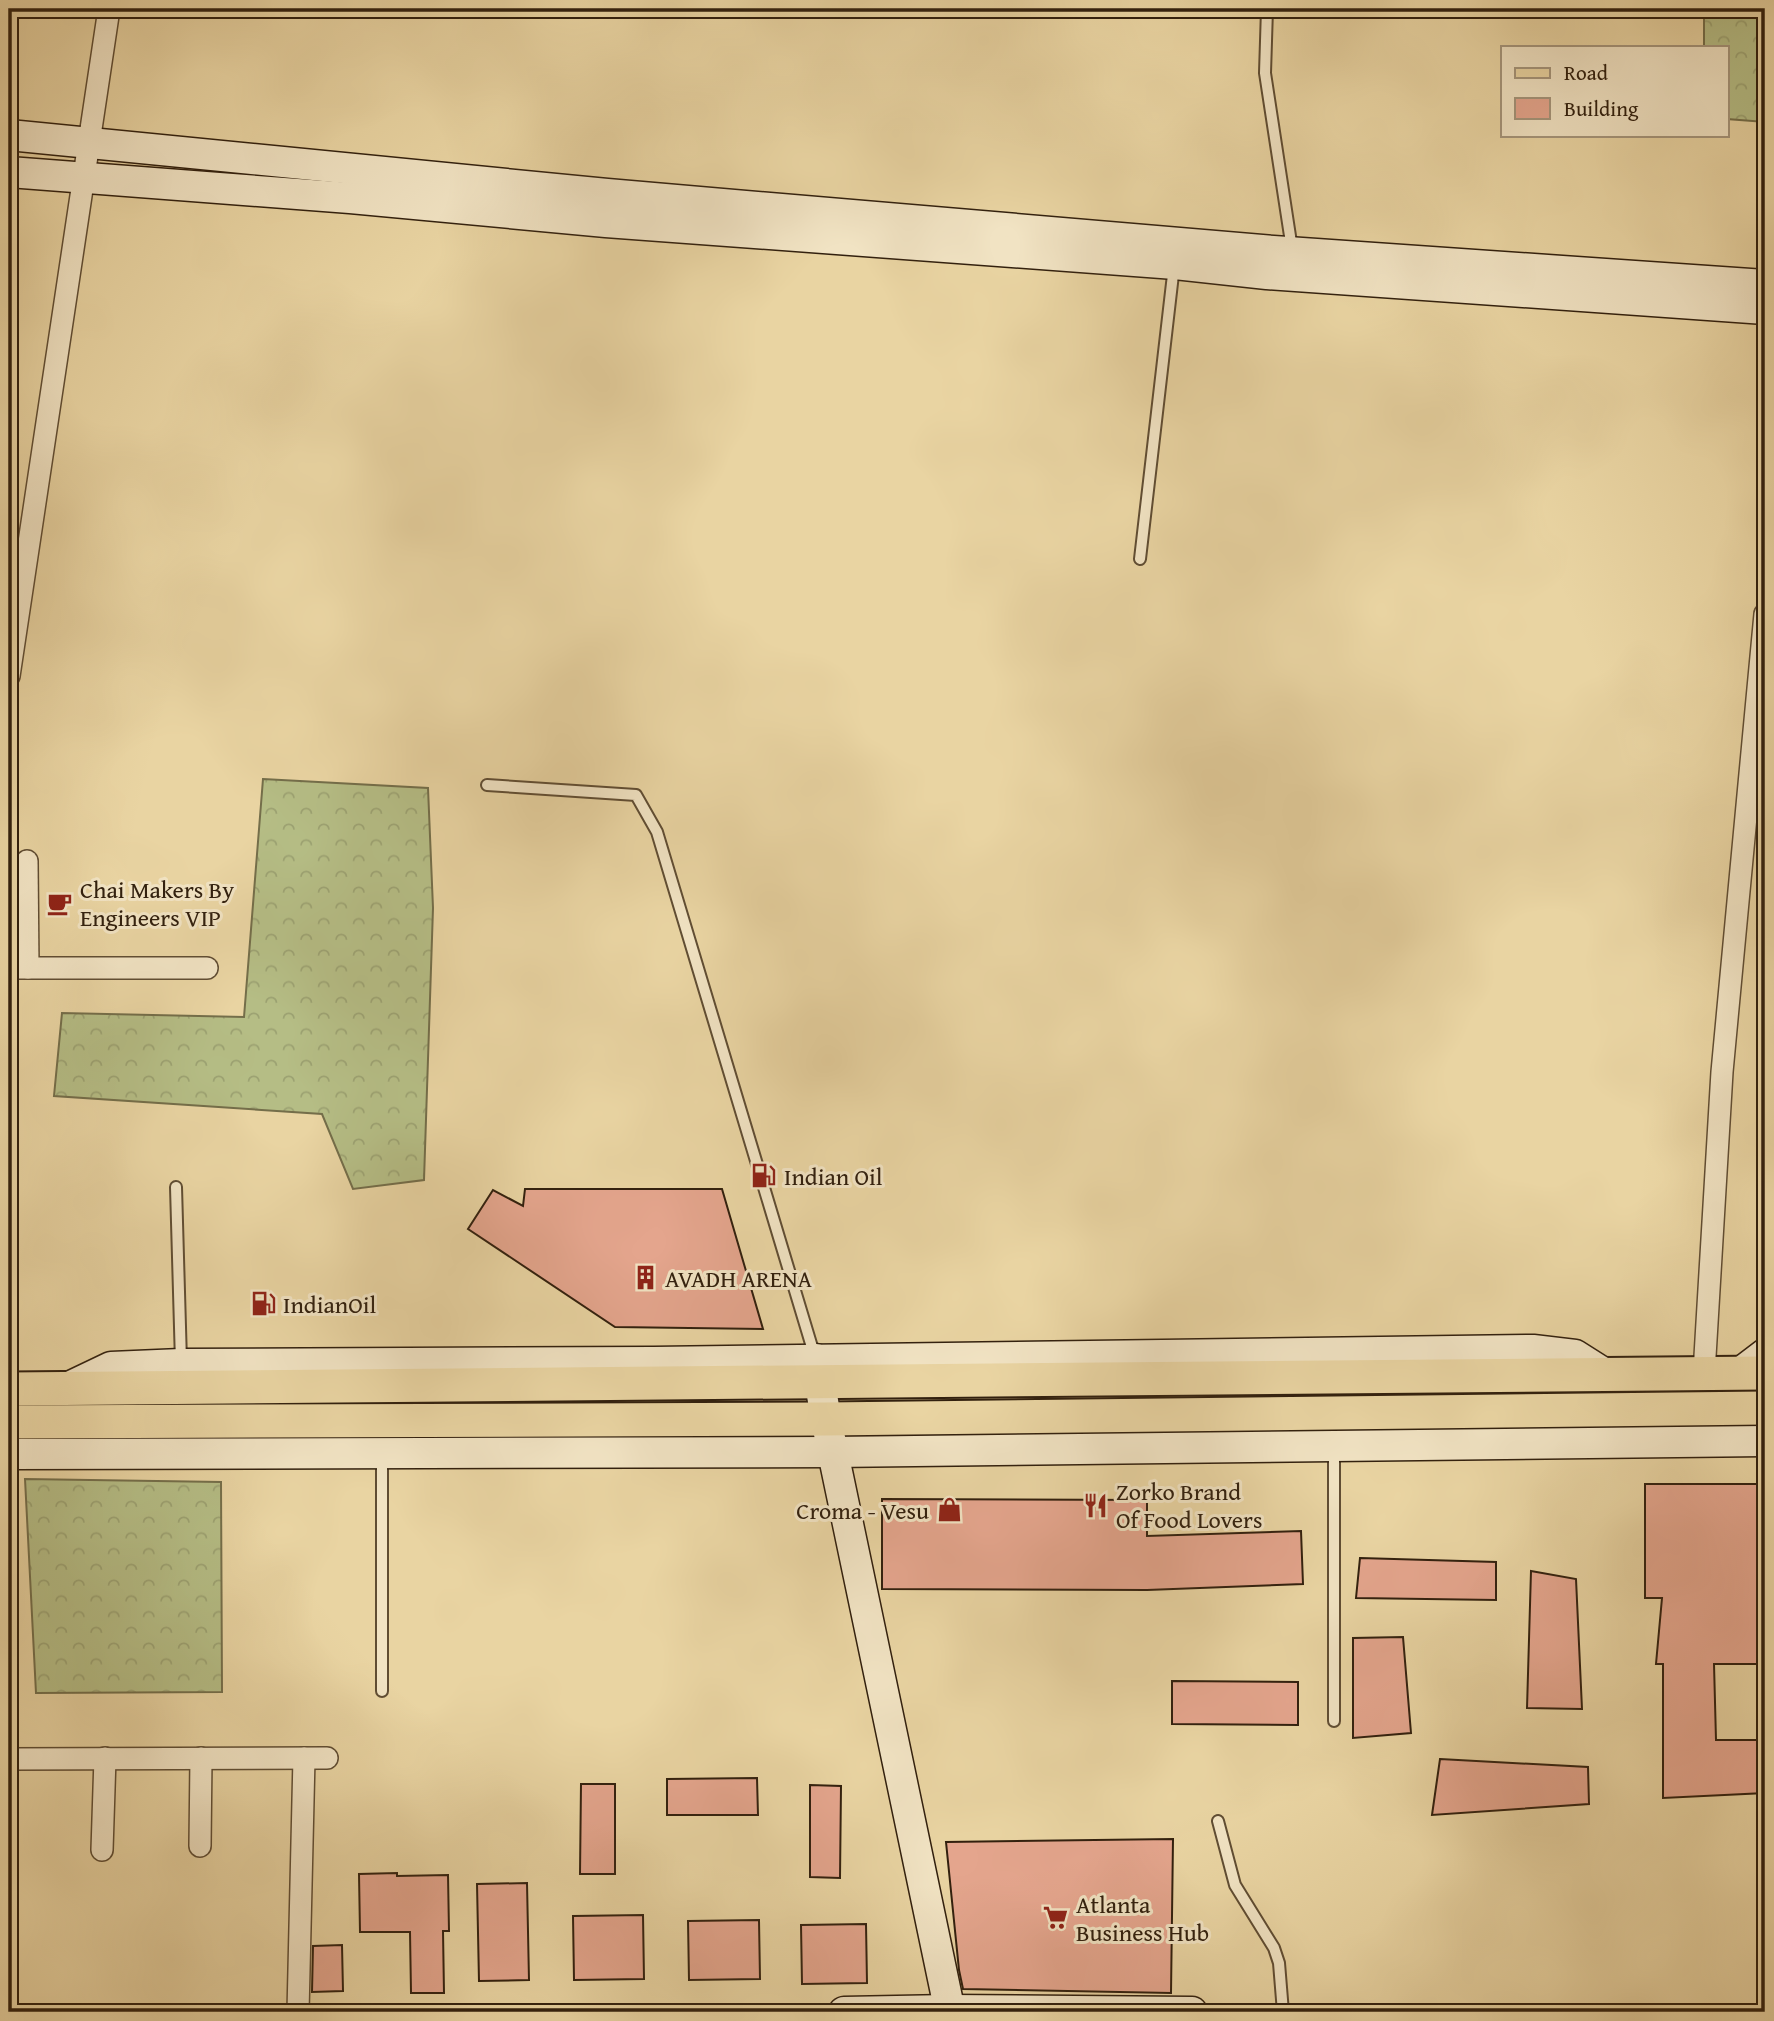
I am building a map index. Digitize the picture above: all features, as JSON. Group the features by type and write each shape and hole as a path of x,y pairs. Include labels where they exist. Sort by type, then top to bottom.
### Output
{"main road":[{"path":"9,1389 817,1371 1605,1374 1704,1373 1757,1367"},
{"path":"9,1422 826,1419 1765,1408"}],"street":[{"path":"9,676 109,9"},
{"path":"9,135 607,194 1293,252 1765,285"},
{"path":"9,172 606,222 1175,264 1281,275 1765,309"},
{"path":"1704,1373 1722,1072 1765,614"},
{"path":"27,861 19,968 207,968"},
{"path":"67,1388 111,1367 181,1364 817,1371 949,2011"},
{"path":"9,1454 833,1452 1765,1441"},
{"path":"200,1846 201,1758"},
{"path":"298,2012 304,1758"},
{"path":"9,1759 327,1758"},
{"path":"102,1850 105,1759"},
{"path":"844,2012 1192,2012"}],"lane":[{"path":"1267,9 1265,73 1293,252"},
{"path":"1140,559 1175,264"},
{"path":"487,786 636,795 657,832 817,1371"},
{"path":"176,1187 181,1364"},
{"path":"1334,1445 1334,1721"},
{"path":"382,1452 382,1692"},
{"path":"1218,1821 1234,1885 1274,1948 1279,1963 1283,2012"}],"green space":[{"path":"1704,9 1765,9 1765,122 1728,119 1728,46 1704,46"},
{"path":"263,779 428,788 433,908 424,1180 353,1189 322,1114 54,1096 62,1013 244,1017"},
{"path":"25,1479 221,1482 222,1692 36,1693"}],"building":[{"name":"AVADH ARENA","path":"525,1189 722,1189 763,1329 615,1327 468,1229 493,1190 523,1206"},
{"path":"1645,1484 1765,1484 1765,1664 1714,1664 1716,1740 1765,1740 1765,1793 1663,1798 1663,1664 1656,1664 1662,1598 1645,1598"},
{"path":"882,1499 1147,1500 1147,1536 1301,1531 1303,1584 1147,1590 882,1589"},
{"path":"1360,1558 1496,1562 1496,1600 1356,1598"},
{"path":"1531,1571 1576,1579 1582,1709 1527,1708"},
{"path":"1403,1637 1411,1733 1353,1738 1353,1638"},
{"path":"1172,1681 1298,1682 1298,1725 1172,1724"},
{"path":"1440,1759 1588,1767 1589,1804 1432,1815"},
{"path":"757,1778 758,1815 667,1815 667,1779"},
{"path":"581,1784 615,1784 615,1874 580,1874"},
{"path":"810,1785 841,1786 840,1878 810,1877"},
{"path":"1173,1839 1171,1993 963,1989 946,1842"},
{"path":"397,1873 397,1876 448,1875 449,1931 443,1931 444,1993 411,1993 410,1932 360,1932 359,1874"},
{"path":"527,1883 529,1980 479,1981 477,1884"},
{"path":"643,1915 644,1979 574,1980 573,1916"},
{"path":"759,1920 760,1979 689,1980 688,1921"},
{"path":"866,1924 867,1983 802,1984 801,1925"},
{"path":"342,1945 343,1991 312,1992 313,1946"}],"place":[{"name":"Chai Makers By Engineers VIP","path":"60,903"},
{"name":"Indian Oil","path":"764,1176"},
{"name":"AVADH ARENA","path":"645,1278"},
{"name":"IndianOil","path":"263,1304"},
{"name":"Zorko Brand Of Food Lovers","path":"1096,1505"},
{"name":"Croma - Vesu","path":"949,1510"},
{"name":"Atlanta Business Hub","path":"1056,1918"}]}
